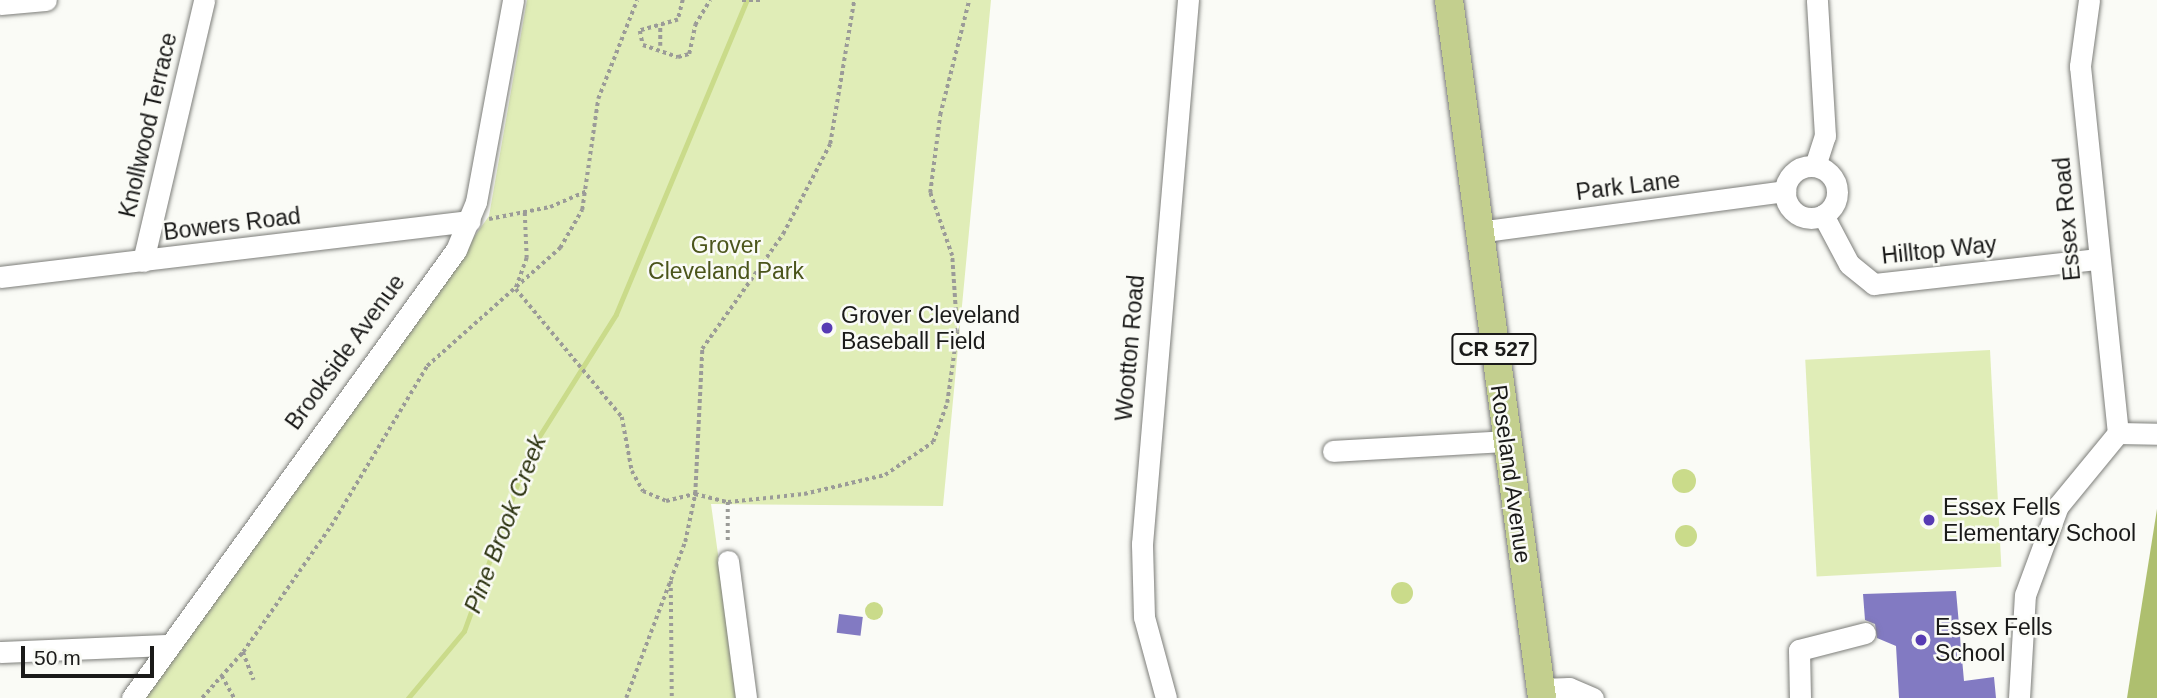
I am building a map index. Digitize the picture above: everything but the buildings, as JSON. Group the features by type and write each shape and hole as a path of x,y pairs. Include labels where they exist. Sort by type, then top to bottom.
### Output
{"main road":[{"name":"Roseland Avenue","path":"1449,0 1478,232 1542,693"}],"street":[{"path":"0,4 46,0"},
{"name":"Knollwood Terrace","path":"144,261 204,0"},
{"name":"Brookside Avenue","path":"132,698 167,645 480,220 513,0"},
{"name":"Wootton Road","path":"1166,698 1144,617 1142,544 1188,0"},
{"path":"1815,166 1825,136 1817,0"},
{"name":"Essex Road","path":"2088,0 2080,66 2097,259 2118,433"},
{"path":"1815,166 1837,188 1823,215 1793,211 1785,191 1795,172 1815,166"},
{"name":"Park Lane","path":"1478,232 1785,191"},
{"name":"Hilltop Way","path":"1823,215 1849,264 1874,284 2097,259"},
{"name":"Bowers Road","path":"0,276 480,220"},
{"path":"2019,698 2025,595 2058,506 2118,433 2157,434"},
{"path":"1333,451 1507,441"},
{"path":"728,561 746,698"},
{"path":"1801,698 1799,650 1865,633"},
{"path":"0,652 167,645"},
{"path":"1542,693 1569,688 1593,698"}],"path":[{"path":"202,698 243,652 331,526 427,366 560,248 587,191 598,99 636,0"},
{"path":"683,0 678,20 660,25 649,24 638,38 660,46 678,57 689,54 710,0"},
{"path":"742,0 759,1"},
{"path":"626,698 671,577 695,494 702,349 783,234 830,144 854,0"},
{"path":"516,289 588,372 622,417 632,471 643,491 666,501 695,494 728,502 804,494 885,475 933,442 947,403 957,332 952,256 930,193 940,115 969,0"},
{"path":"660,25 660,46"},
{"path":"480,220 524,213 587,191"},
{"path":"516,289 527,258 524,213"},
{"path":"728,502 728,561"},
{"path":"671,577 672,698"},
{"path":"243,652 254,680"},
{"path":"222,676 234,698"}],"green space":[{"name":"Grover Cleveland Park","path":"527,0 991,0 943,506 711,504 738,698 146,698 489,216"},
{"path":"1990,350 2001,567 1817,576 1805,360"}],"shaded area":[{"path":"1684,469 1693,472 1696,481 1693,490 1684,493 1675,490 1672,481 1675,472"},
{"path":"2157,509 2157,698 2127,698"},
{"path":"1686,525 1696,532 1697,536 1690,546 1686,547 1676,540 1675,536 1682,526"},
{"path":"1402,582 1410,585 1413,593 1410,601 1402,604 1394,601 1391,593 1394,585"},
{"path":"870,602 878,602 883,611 881,618 870,620 865,615 865,607"}],"waterway":[{"name":"Pine Brook Creek","path":"408,698 464,631 528,454 616,314 747,0"}],"place":[{"name":"Grover Cleveland Baseball Field","path":"827,328"},
{"name":"Essex Fells Elementary School","path":"1929,520"},
{"name":"Essex Fells School","path":"1921,640"}]}
